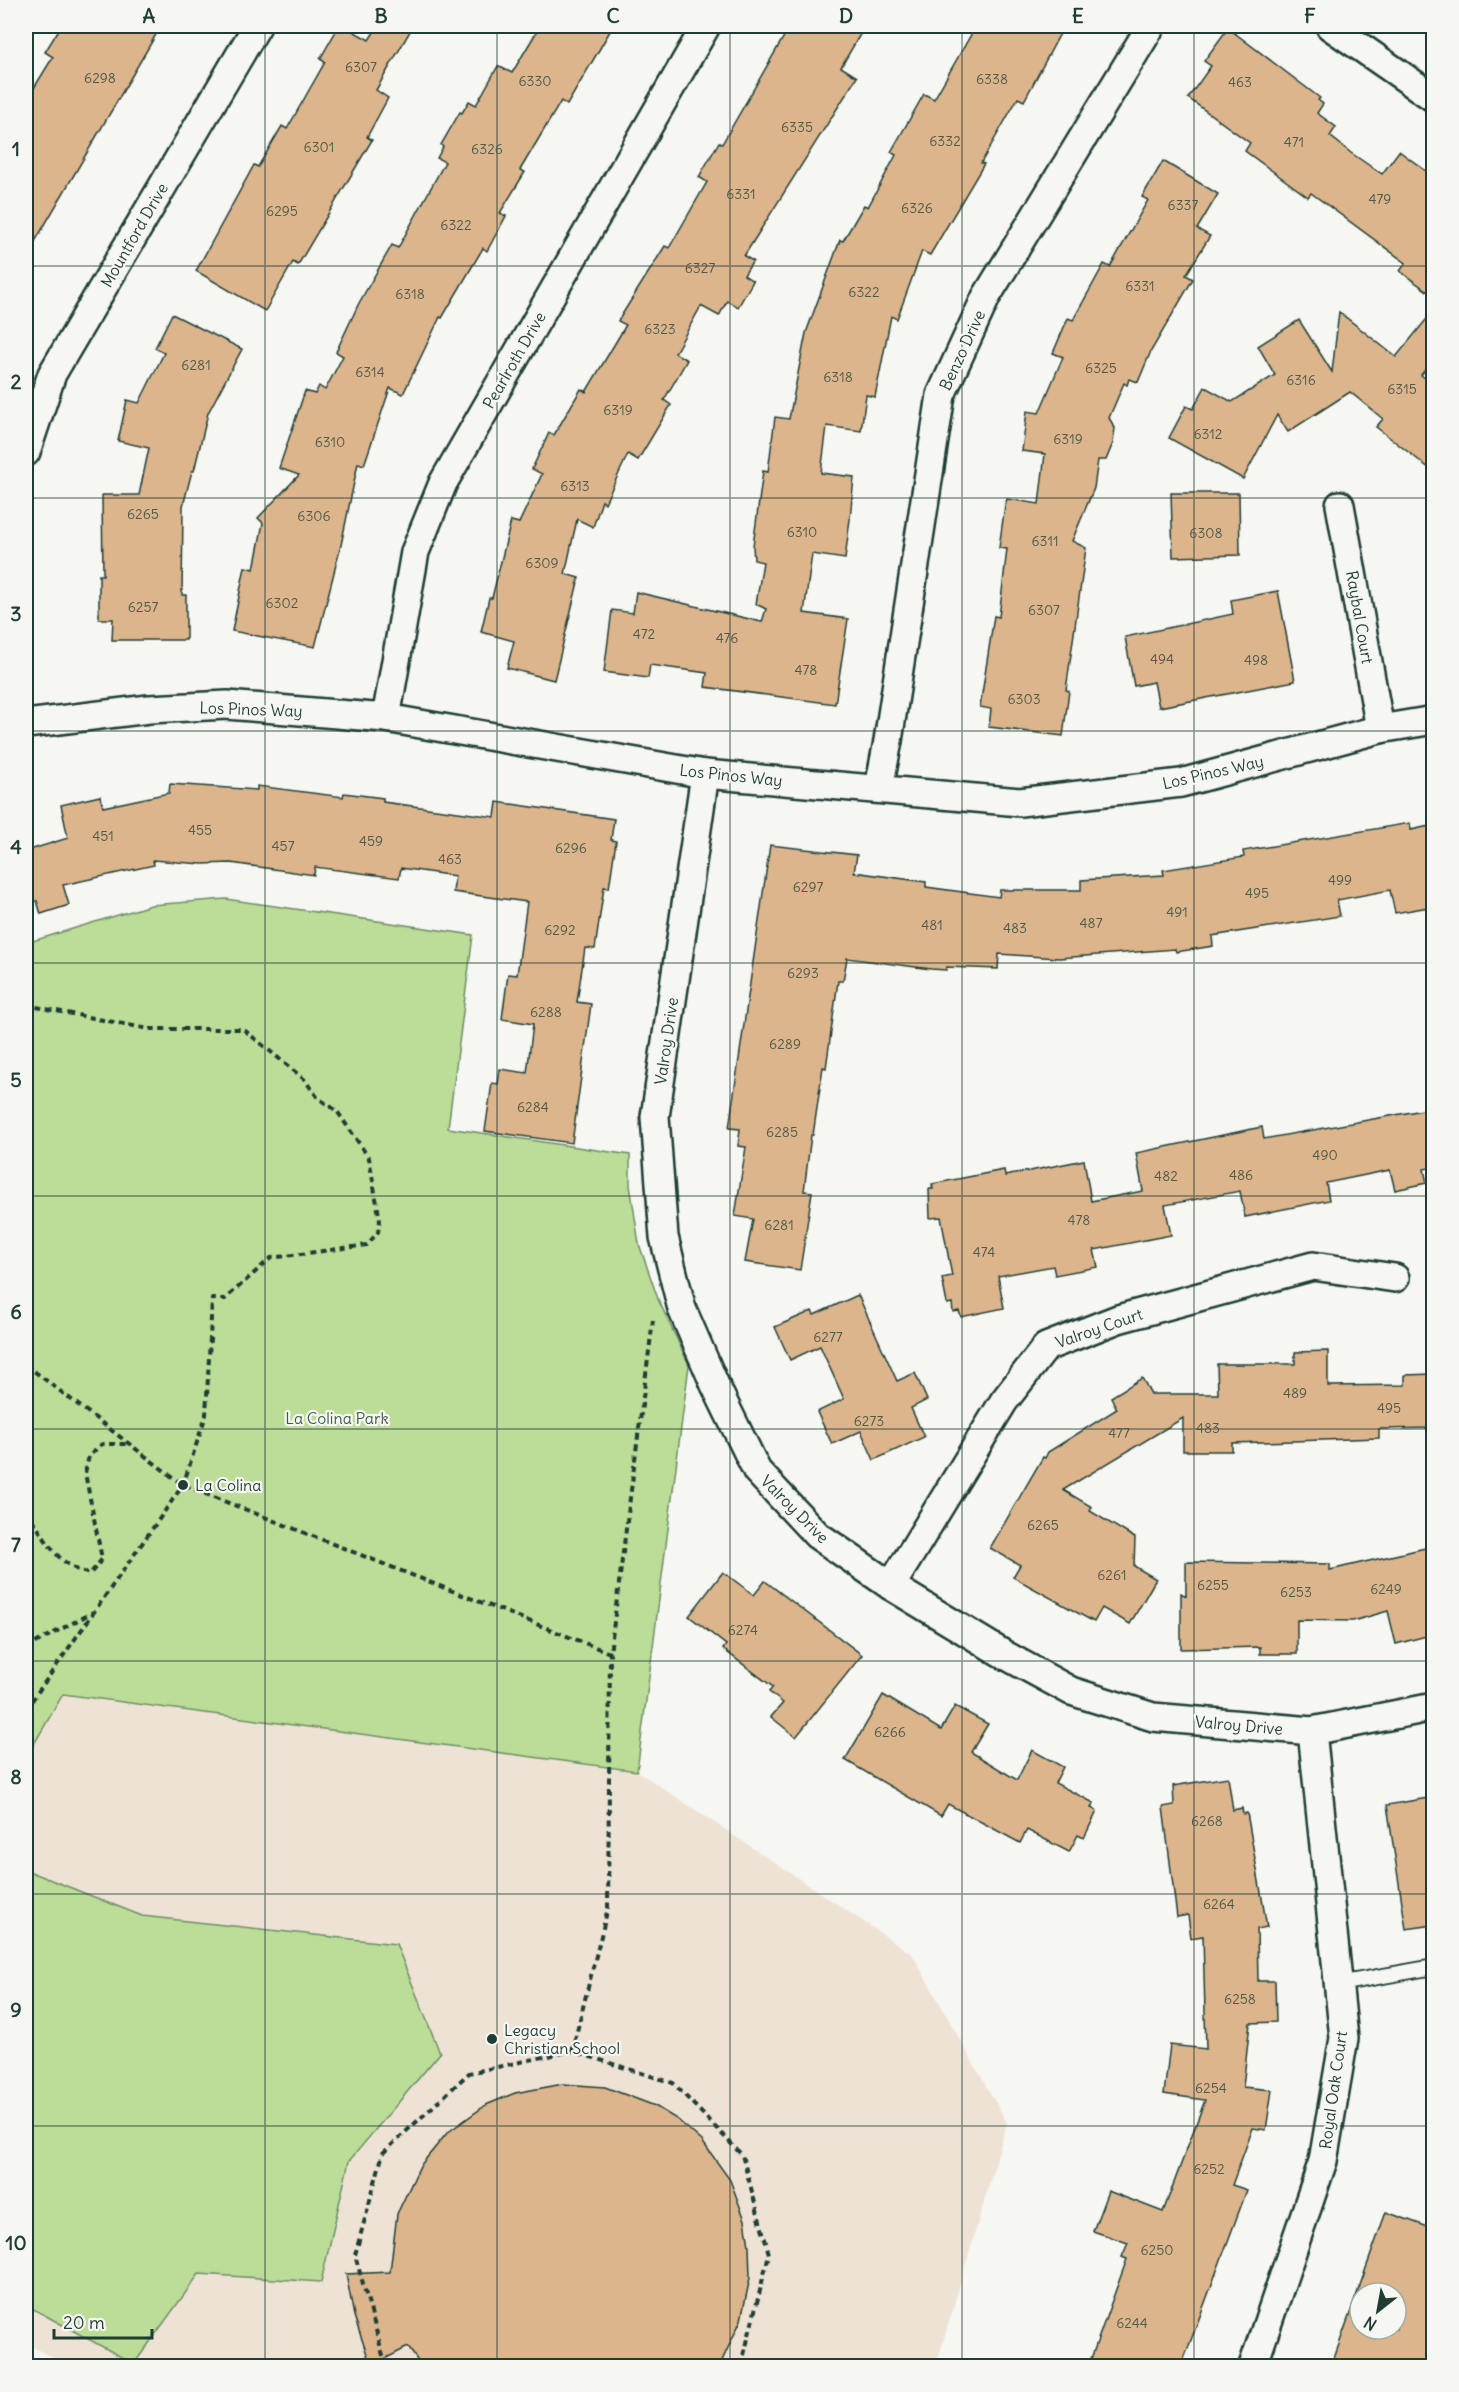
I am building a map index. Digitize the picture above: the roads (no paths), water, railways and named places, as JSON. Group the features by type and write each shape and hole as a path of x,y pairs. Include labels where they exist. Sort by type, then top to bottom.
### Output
{"street":[{"name":"Mountford Drive","path":"26,452 52,374 257,26"},
{"name":"Pearlroth Drive","path":"386,718 415,552 443,483 706,26"},
{"name":"Benzo Drive","path":"879,788 941,395 987,297 1151,26"},
{"path":"1330,26 1434,98"},
{"name":"Raybal Court","path":"1340,506 1380,729"},
{"name":"Los Pinos Way","path":"26,717 227,705 386,718 705,774 1020,802 1170,784 1380,729 1434,720"},
{"name":"Valroy Drive","path":"705,774 655,1117 664,1237 682,1309 714,1385 757,1471 817,1535 891,1586 1005,1655 1071,1691 1153,1717 1312,1731 1434,1707"},
{"name":"Valroy Court","path":"891,1586 1004,1401 1046,1347 1118,1319 1313,1266 1395,1278"},
{"name":"Royal Oak Court","path":"1253,2367 1323,2161 1344,2038 1312,1731"}],"lane":[{"path":"1338,1984 1434,1967"}],"place":[{"name":"La Colina","path":"183,1485"},
{"name":"Legacy Christian School","path":"492,2039"}],"park label":[{"name":"La Colina Park","path":"337,1418"}]}
